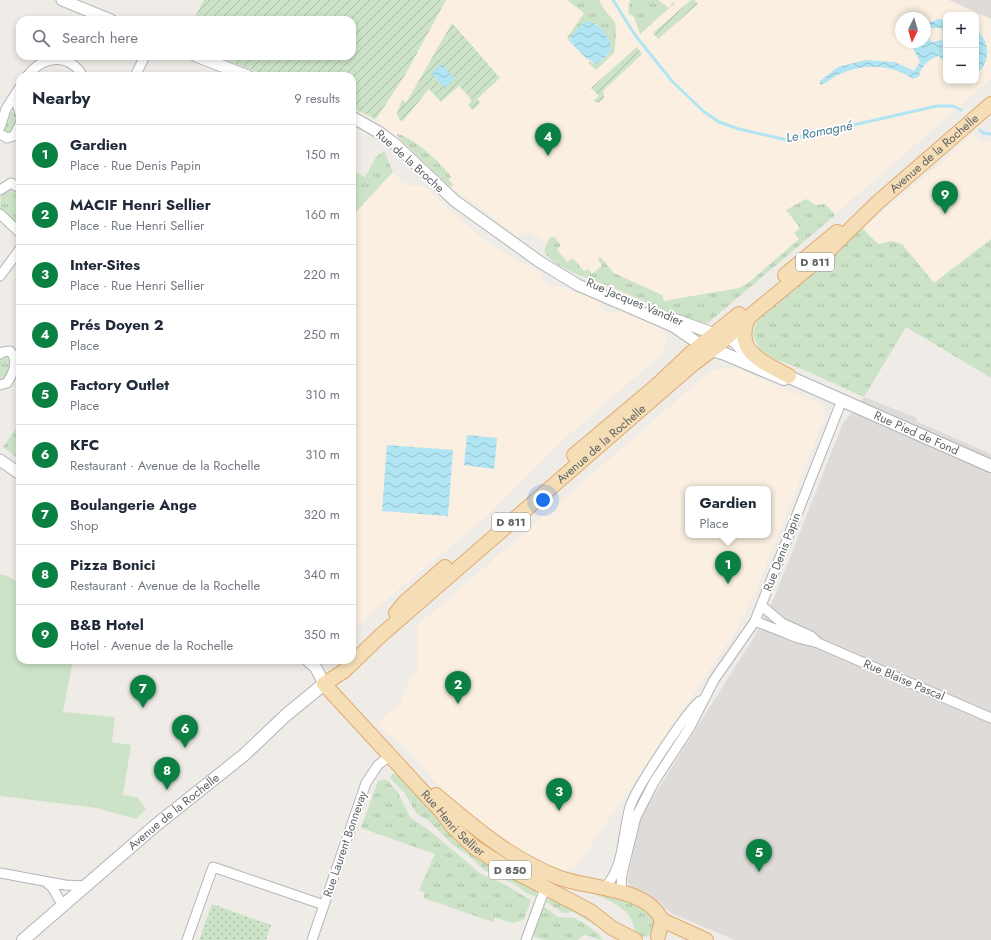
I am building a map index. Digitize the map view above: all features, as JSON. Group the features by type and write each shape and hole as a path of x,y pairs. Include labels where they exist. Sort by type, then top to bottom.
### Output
{"main road":[{"name":"Avenue de la Rochelle","path":"356,648 395,614 420,589 706,348 750,316 825,254 877,203 991,104"},
{"name":"Avenue de la Rochelle","path":"721,336 819,245 877,203"},
{"path":"750,316 746,324 744,338 749,351 755,357 789,376"},
{"name":"Rue Jacques Vandier","path":"721,336 737,343 753,362 789,376 842,400"},
{"name":"Avenue de la Rochelle","path":"356,659 379,637 693,364 706,348"},
{"name":"Rue Jacques Vandier","path":"706,348 725,354 788,381 823,391"},
{"name":"Rue Pied de Fond","path":"842,400 991,466"},
{"name":"Avenue de la Rochelle","path":"324,684 337,664"},
{"name":"Avenue de la Rochelle","path":"23,940 162,820 244,755 286,715 351,664"},
{"name":"Rue Henri Sellier","path":"324,684 440,810 453,827 474,847 502,866 590,911 617,935 635,940"},
{"name":"Rue Henri Sellier","path":"391,756 482,834 520,859 561,878 624,894 656,910 662,920 706,940"},
{"path":"590,911 587,904 588,897 592,890 601,887"},
{"path":"662,920 655,938 674,937 684,940"}],"street":[{"path":"62,0 101,16"},
{"path":"31,72 36,66 43,62 52,60"},
{"path":"60,60 71,63 79,72"},
{"path":"137,72 143,60"},
{"path":"206,60 238,72"},
{"path":"0,127 6,109 15,96"},
{"name":"Rue de la Broche","path":"356,119 396,145 466,209"},
{"path":"0,134 4,137 11,137 16,133"},
{"path":"0,190 11,183 16,186"},
{"name":"Rue Jacques Vandier","path":"466,209 554,271 578,285 673,326 706,348"},
{"path":"0,214 16,229"},
{"path":"0,276 16,257"},
{"name":"Rue Jacques Vandier","path":"554,271 585,281 683,322 721,336"},
{"path":"0,354 10,351 14,357 15,365 7,382 0,385"},
{"name":"Rue Denis Papin","path":"624,894 621,883 622,874 636,817 654,782 690,727 714,680 755,621 842,400"},
{"path":"0,460 16,471"},
{"name":"Rue Blaise Pascal","path":"762,606 782,623 811,636 818,643"},
{"name":"Rue Blaise Pascal","path":"755,621 798,638 818,643 991,718"},
{"name":"D 850","path":"312,664 316,668 324,684"},
{"name":"Rue Denis Papin","path":"601,887 612,880 618,866 632,800 688,714 706,696"},
{"name":"Rue Laurent Bonnevay","path":"312,940 366,783 378,765 391,756"},
{"path":"187,940 212,867 324,905"},
{"path":"0,873 65,885 86,886"},
{"path":"42,880 52,886 63,906"},
{"path":"526,940 545,888"}],"shaded area":[{"path":"446,0 949,0 976,12 943,12 943,84 979,84 979,14 991,19 991,79 708,323 690,322 614,288 615,286 610,284 609,286 583,276 551,260 544,250 546,242 529,232 518,237 477,205 450,187 376,119 405,75"},
{"path":"949,0 991,0 991,19 979,14 979,12 976,12"},
{"path":"973,134 982,143 991,141 991,239 934,283 902,244 891,241 878,244 862,228 924,178"},
{"path":"384,151 391,169 400,180 412,186 423,186 486,242 541,273 542,280 551,286 561,286 600,302 601,307 609,313 622,311 659,328 664,331 667,342 663,353 555,447 482,520 387,599 356,628 356,172 365,177 376,157"},
{"path":"735,367 820,404 825,416 757,589 736,631 580,862 576,867 561,871 516,848 475,819 444,792 404,747 376,724 401,702 409,682 418,668 418,625 706,375 714,370"},
{"path":"864,397 917,418 916,421 991,454 991,940 735,940 671,913 660,902 630,887 628,882 629,872 639,825 646,808 754,637 774,598 843,423"}],"green space":[{"path":"204,0 446,0 405,75 376,119 356,110 356,72 258,72 226,60 356,60 356,16 195,16"},
{"path":"567,0 599,0 614,21 616,37 614,53 596,70 588,63 590,61 594,63 603,59 609,52 601,29 597,24 571,37 570,42 567,38 584,13"},
{"path":"630,0 658,0 669,8 673,2 675,3 640,34 634,17 628,13"},
{"path":"691,0 695,0 698,4 658,39 653,33"},
{"path":"452,23 500,78 477,99 480,103 473,110 468,105 472,100 459,86 441,102 429,89 402,122 397,113 402,100 406,103"},
{"path":"637,47 642,54 603,91 604,98 599,103 593,101 599,96 591,88"},
{"path":"13,112 16,114 16,125 10,135 3,133 7,115"},
{"path":"398,134 412,140 434,158 447,171 451,177 449,180 454,185 450,187 396,135"},
{"path":"384,151 393,172 356,212 356,172 365,177 376,157"},
{"path":"9,188 16,191 16,223 9,219 0,209 1,194"},
{"path":"806,199 816,205 825,204 835,215 708,323 690,322 614,288 615,286 610,284 609,286 593,281 572,272 554,262 547,256 544,250 549,238 554,237 561,245 557,249 567,262 573,258 584,271 588,269 592,274 602,265 598,259 600,257 614,273 662,295 664,301 739,288 748,283 799,239 794,233 800,228 786,210"},
{"path":"862,228 878,244 891,241 902,244 934,283 991,239 991,378 906,327 864,397 804,370 775,359 759,350 753,334 757,320"},
{"path":"8,355 11,360 7,379 0,383 0,357"},
{"path":"16,428 16,457 3,447"},
{"path":"0,574 8,576 16,581 16,664 72,664 63,712 115,717 112,742 131,745 123,795 137,797 146,809 136,819 96,808 0,796"},
{"path":"393,773 397,775 431,810 536,890 536,897 528,894 514,884 484,870 468,855 453,845 428,820 416,813 404,792 390,778"},
{"path":"386,779 397,791 410,817 430,831 481,874 500,882 531,900 524,920 512,923 495,917 493,922 423,898 425,893 419,890 435,854 361,828 378,781"},
{"path":"596,892 612,896 641,908 655,918 654,931 647,937 636,935 634,926 627,913 616,904 594,894"},
{"path":"552,897 596,922 595,925 573,912 563,913 544,901"},
{"path":"212,904 271,925 266,940 199,940"},
{"path":"542,905 558,917 574,918 582,922 598,933 603,940 583,935 578,940 544,940 532,936"}],"water":[{"path":"937,19 943,20 943,31 941,28 931,28 931,22"},
{"path":"590,21 604,31 609,39 611,47 608,54 597,64 586,58 570,42 577,28"},
{"path":"979,33 987,46 987,58 979,71"},
{"path":"931,41 943,41 943,61 939,56 929,61 920,72 919,76 913,79 895,70 867,67 847,71 820,85 820,81 838,67 866,60 895,62 914,71 920,62 913,48 931,48"},
{"path":"442,64 455,79 444,88 431,73"},
{"path":"467,435 497,438 494,469 464,465"},
{"path":"387,445 453,450 448,516 382,511"}],"waterway":[{"name":"Le Romagné","path":"613,0 635,35 671,80 703,111 719,122 739,129 787,140 937,106 953,106 961,110"},
{"name":"Le Romagné","path":"980,130 983,133 991,134"}],"place":[{"name":"Prés Doyen 2","path":"548,156"},
{"name":"B&B Hotel","path":"945,214"},
{"name":"Gardien","path":"728,584"},
{"name":"MACIF Henri Sellier","path":"458,704"},
{"name":"Boulangerie Ange","path":"143,708"},
{"name":"KFC","path":"185,748"},
{"name":"Pizza Bonici","path":"167,790"},
{"name":"Inter-Sites","path":"559,811"},
{"name":"Factory Outlet","path":"759,872"}]}
